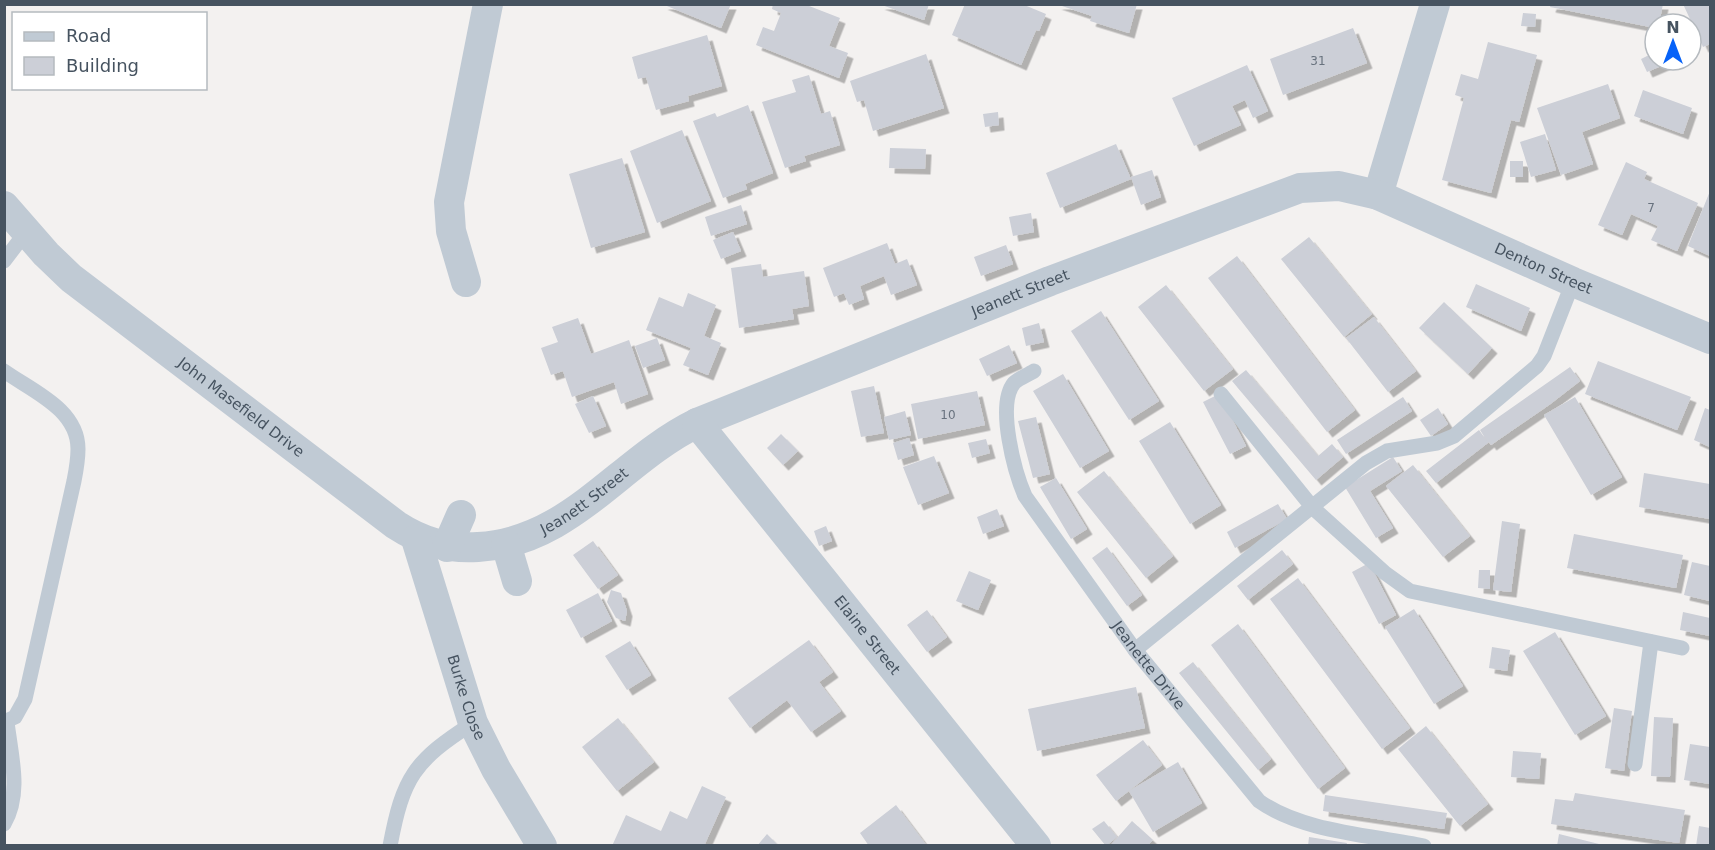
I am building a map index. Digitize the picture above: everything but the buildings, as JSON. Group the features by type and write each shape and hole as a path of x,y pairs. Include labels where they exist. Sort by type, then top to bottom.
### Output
{"street":[{"path":"466,282 451,231 449,202 488,4"},
{"path":"1378,195 1435,4"},
{"name":"Jeanett Street","path":"506,544 528,538 556,524 652,450 697,423 1038,285 1300,188 1339,186 1378,195"},
{"name":"Denton Street","path":"1378,195 1573,282 1710,339"},
{"name":"John Masefield Drive","path":"4,206 71,278 352,494 416,538 447,547 506,544"},
{"name":"Elaine Street","path":"697,423 1036,846"},
{"path":"447,547 461,515"},
{"name":"Burke Close","path":"416,538 473,723 496,769 542,846"},
{"path":"506,544 517,581"}],"lane":[{"path":"4,261 26,232"},
{"path":"1135,650 1313,508 1353,473 1387,451 1437,443 1454,436 1537,366 1544,356 1573,282"},
{"path":"4,371 63,412 75,427 78,448 75,481 25,699 15,717 6,722 15,794 12,810 4,824"},
{"name":"Jeanette Drive","path":"1034,371 1015,383 1010,392 1010,440 1017,477 1025,496 1135,650 1264,805 1300,821 1424,846"},
{"path":"1221,394 1313,508 1385,573 1410,591 1682,648"},
{"path":"1635,764 1651,642"},
{"path":"394,843 407,781 414,770 441,744 473,723"}]}
